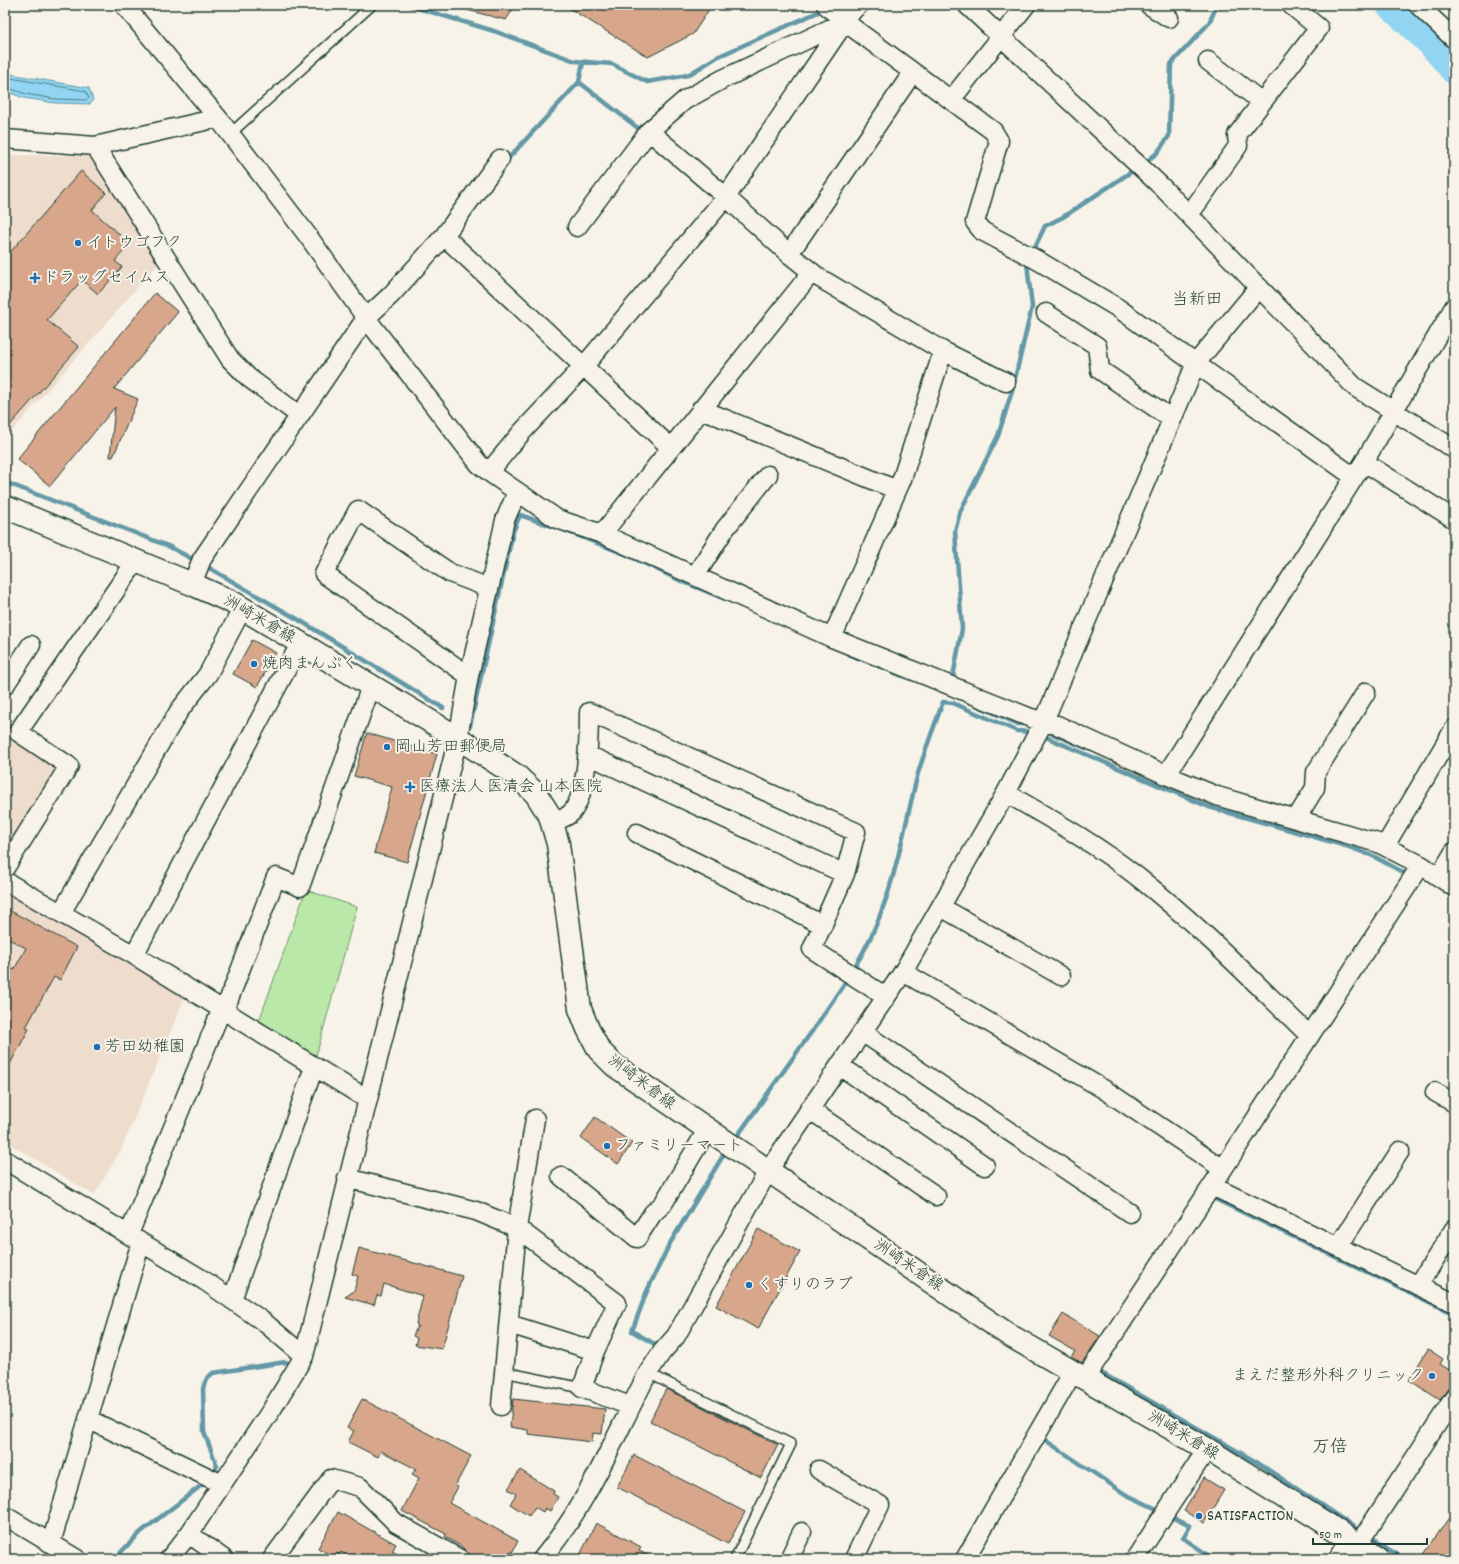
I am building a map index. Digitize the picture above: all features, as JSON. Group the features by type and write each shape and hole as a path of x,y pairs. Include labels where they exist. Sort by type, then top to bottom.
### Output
{"main road":[{"name":"洲崎米倉線","path":"5,507 136,560 198,570 242,609 300,644 371,686 460,728 536,794 550,816 558,844 580,1009 588,1030 599,1050 615,1066 1009,1335 1207,1449 1359,1539 1378,1559"}],"street":[{"path":"124,5 218,118 308,236 366,318 479,464 557,519 602,534 832,638 1031,718 1041,727 1216,796 1384,846 1417,872 1439,877 1454,887"},
{"path":"577,227 647,134 685,100 834,13 853,10 859,5"},
{"path":"967,5 1141,166 1355,387 1454,450"},
{"path":"951,100 1026,5"},
{"path":"1149,5 1169,18"},
{"path":"1190,215 1238,146 1237,135 1319,28 1291,5"},
{"path":"1418,5 1454,39"},
{"path":"834,13 993,131 999,141 976,222 982,231 1037,260 1118,308 1354,477"},
{"path":"489,472 522,432 584,366 724,200 834,13"},
{"path":"1208,61 1262,102"},
{"path":"789,254 913,72"},
{"path":"5,139 95,146 218,118"},
{"path":"647,134 789,254 810,275 942,354 1006,382"},
{"path":"95,146 230,359 249,378 298,415"},
{"path":"198,570 298,415 366,318 390,295 444,236 500,159"},
{"path":"444,236 671,448"},
{"path":"602,534 810,275"},
{"path":"542,1559 560,1536 581,1503 648,1373 662,1352 676,1336 768,1171 903,972 1006,793 1041,727 1196,363 1259,287"},
{"path":"1166,775 1364,462 1454,307"},
{"path":"1046,313 1097,346 1100,370 1172,419"},
{"path":"832,638 897,490 942,354"},
{"path":"702,410 897,490"},
{"path":"1364,462 1454,519"},
{"path":"695,576 725,529 768,475"},
{"path":"168,1559 189,1534 215,1480 272,1409 304,1356 353,1179 367,1099 460,728 469,676 505,520 517,492"},
{"path":"469,676 324,574 358,510 450,574 489,588"},
{"path":"5,868 69,766 18,732 136,560"},
{"path":"61,913 179,711 208,674 242,609"},
{"path":"134,955 300,644"},
{"path":"5,684 31,645"},
{"path":"52,1543 88,1419 135,1238 276,877 300,886 371,686"},
{"path":"1296,819 1315,788 1316,772 1366,692"},
{"path":"552,823 571,813 580,798 588,755 589,712 856,832 845,874 812,949 886,997"},
{"path":"1384,846 1454,729"},
{"path":"588,755 845,874"},
{"path":"1006,793 1072,831 1138,877 1203,933 1310,1036"},
{"path":"637,833 823,924"},
{"path":"1439,877 1454,852"},
{"path":"965,1559 1079,1375 1212,1186 1417,872"},
{"path":"5,881 134,955 367,1099"},
{"path":"941,907 1061,976"},
{"path":"903,972 1105,1090 1223,1169"},
{"path":"862,1032 1130,1213"},
{"path":"839,1065 985,1166"},
{"path":"232,1300 314,1066"},
{"path":"1435,1092 1454,1103"},
{"path":"809,1109 936,1196"},
{"path":"501,1406 518,1228 535,1119"},
{"path":"562,1176 637,1238 653,1213 663,1204 707,1130"},
{"path":"1338,1247 1400,1151"},
{"path":"5,1160 135,1238 232,1300 264,1322 304,1356"},
{"path":"353,1179 476,1211 518,1228 617,1303 595,1351 582,1388 630,1406"},
{"path":"1212,1186 1454,1302"},
{"path":"1418,1286 1454,1229"},
{"path":"509,1324 595,1351"},
{"path":"1338,1559 1359,1539 1454,1398"},
{"path":"88,1419 215,1480"},
{"path":"1135,1559 1207,1449"},
{"path":"819,1470 880,1505 854,1559"},
{"path":"272,1559 331,1478 360,1487 396,1522 460,1559"},
{"path":"5,1516 77,1559"},
{"path":"788,1559 802,1532"},
{"path":"189,1534 224,1559"}],"lane":[{"path":"230,134 372,5"},
{"path":"504,1372 582,1388"},
{"path":"648,1373 791,1444 735,1559"}],"shaded area":[{"path":"11,155 93,156 159,263 5,439 5,163"},
{"path":"11,736 62,769 5,859 5,745"},
{"path":"5,891 185,997 121,1150 94,1195 5,1141"}],"green space":[{"path":"306,890 357,907 316,1056 259,1021"}],"water":[{"path":"5,73 89,88 93,100 90,104 55,103 24,98 5,91"}],"building":[{"path":"464,5 516,5 506,20 463,9"},
{"path":"564,5 712,5 693,34 648,57"},
{"path":"81,171 106,193 92,210 130,244 115,261 122,267 98,294 82,280 47,320 79,347 5,431 5,258"},
{"path":"155,293 178,312 114,389 138,399 113,457 110,457 115,407 50,486 17,459"},
{"name":"焼肉まんぷく","path":"252,640 276,653 257,687 233,674"},
{"path":"367,733 437,754 407,862 374,853 392,787 354,776"},
{"path":"5,908 77,947 60,980 54,977 26,1027 29,1029 5,1073 5,965 14,970 26,948 5,937"},
{"path":"595,1117 632,1143 618,1164 581,1138"},
{"path":"758,1229 800,1252 758,1329 716,1306"},
{"path":"359,1248 462,1276 442,1349 415,1345 417,1338 413,1336 418,1325 416,1324 423,1296 384,1284 381,1296 377,1295 374,1305 345,1297 354,1291 358,1276 352,1274"},
{"path":"1063,1314 1100,1336 1082,1363 1071,1357 1075,1351 1049,1336"},
{"name":"まえだ整形外科クリニック","path":"1428,1349 1443,1359 1440,1364 1454,1373 1454,1380 1440,1400 1409,1380"},
{"path":"666,1389 778,1445 761,1478 650,1421"},
{"path":"362,1399 471,1456 455,1486 458,1487 449,1503 518,1541 512,1553 510,1552 506,1559 476,1559 461,1546 445,1537 446,1534 402,1511 419,1478 412,1474 416,1469 381,1451 378,1457 348,1442 354,1431 347,1428"},
{"path":"513,1399 605,1409 602,1434 593,1433 592,1442 528,1434 528,1430 510,1427"},
{"path":"634,1455 745,1512 728,1544 617,1487"},
{"path":"520,1470 554,1491 553,1494 558,1497 550,1511 545,1508 543,1512 535,1507 529,1516 510,1504 516,1494 508,1489"},
{"path":"1204,1478 1224,1490 1204,1523 1184,1511"},
{"path":"1454,1510 1454,1559 1421,1559"},
{"path":"338,1512 396,1544 392,1551 407,1559 354,1559 341,1552 339,1555 336,1553 334,1557 318,1548"},
{"path":"596,1523 641,1547 639,1551 656,1559 578,1559"}],"waterway":[{"path":"408,5 494,31 575,61 612,64 647,82 688,75 717,57 825,9"},
{"path":"1143,164 1157,153 1169,136 1171,64 1209,23 1217,5"},
{"path":"1389,5 1429,42 1454,71"},
{"path":"583,62 579,82 643,132"},
{"path":"505,162 579,82"},
{"path":"1032,253 1045,226 1063,217 1137,168"},
{"path":"952,682 962,629 955,531 960,512 998,436 1012,391 1032,307 1027,263 1028,260"},
{"path":"5,482 168,546 196,561"},
{"path":"470,726 513,532 520,515 555,527"},
{"path":"566,531 627,555 681,581 747,608"},
{"path":"204,565 299,620 443,708"},
{"path":"848,654 910,679"},
{"path":"852,971 876,925 885,901 893,877 917,777 943,702 953,703 1017,731 1034,732"},
{"path":"976,705 1018,724 1027,724"},
{"path":"1043,730 1091,750"},
{"path":"1041,735 1209,807 1346,846 1373,856 1410,876"},
{"path":"1446,892 1454,897"},
{"path":"738,1135 848,978"},
{"path":"658,1346 632,1331 647,1291 669,1245 724,1154"},
{"path":"1215,1199 1454,1314"},
{"path":"212,1475 217,1466 204,1432 203,1388 207,1378 213,1373 286,1362"},
{"path":"1098,1371 1258,1463 1363,1533"},
{"path":"1042,1438 1125,1494 1161,1511"},
{"path":"114,1559 141,1532 207,1481"},
{"path":"1167,1515 1190,1526 1183,1538 1214,1559"},
{"path":"1369,1537 1404,1559"}],"place":[{"name":"イトウゴフク","path":"78,243"},
{"name":"ドラッグセイムス","path":"35,278"},
{"name":"焼肉まんぷく","path":"254,664"},
{"name":"岡山芳田郵便局","path":"387,747"},
{"name":"医療法人 医清会 山本医院","path":"410,787"},
{"name":"芳田幼稚園","path":"97,1047"},
{"name":"ファミリーマート","path":"607,1146"},
{"name":"くすりのラブ","path":"749,1285"},
{"name":"まえだ整形外科クリニック","path":"1432,1376"},
{"name":"SATISFACTION","path":"1199,1516"}],"district":[{"name":"当新田","path":"1197,301"},
{"name":"万倍","path":"1330,1448"}]}
